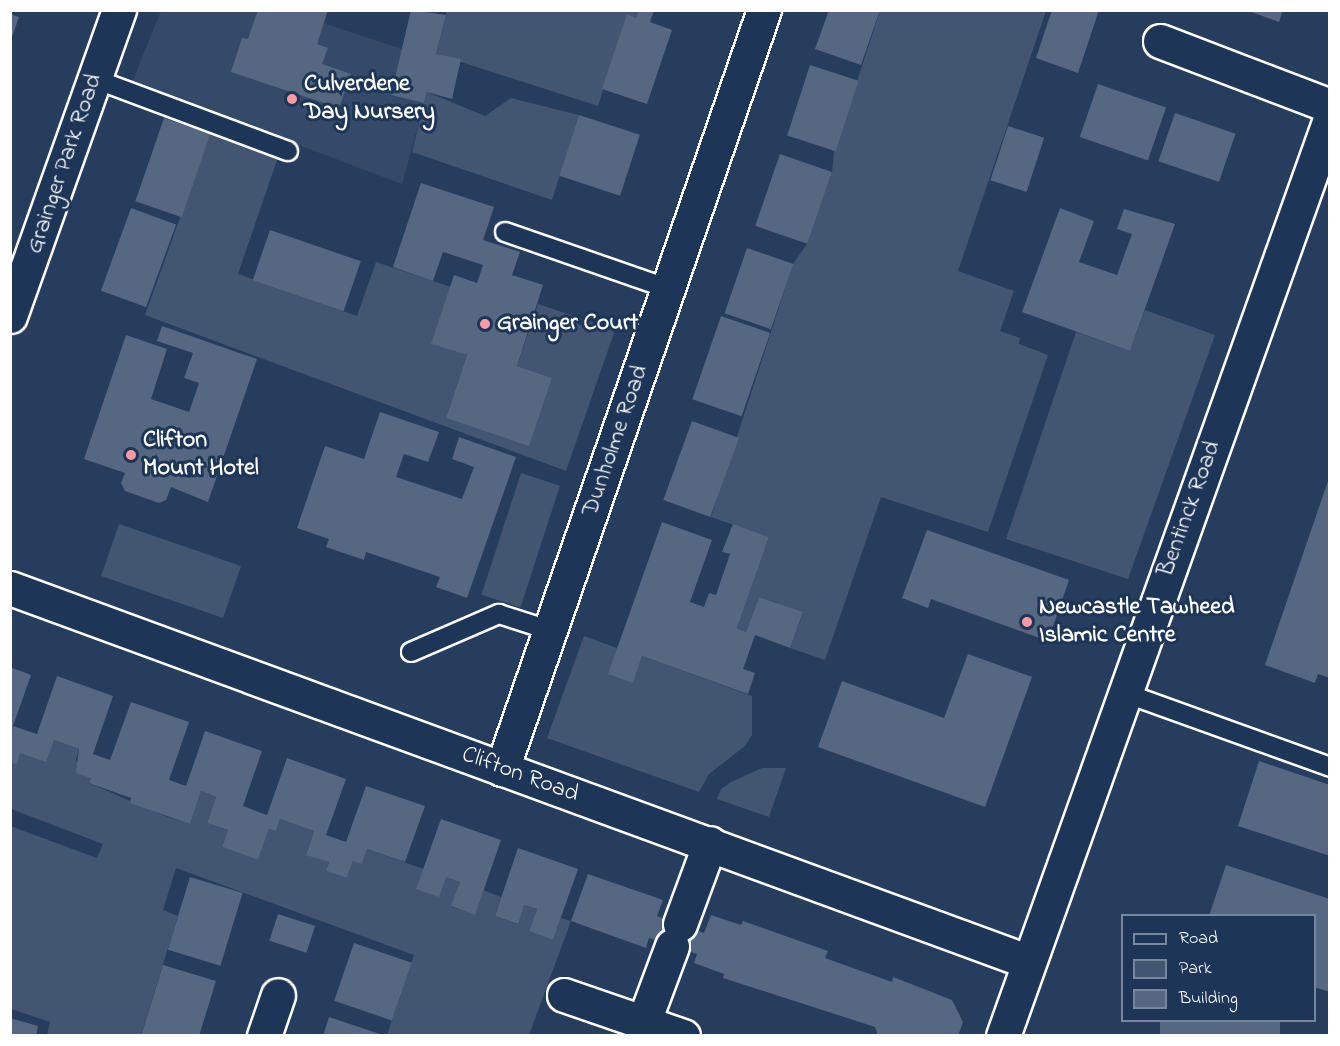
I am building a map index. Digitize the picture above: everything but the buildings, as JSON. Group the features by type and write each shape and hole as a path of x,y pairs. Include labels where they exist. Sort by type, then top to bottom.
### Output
{"street":[{"name":"Grainger Park Road","path":"10,316 118,10"},
{"name":"Dunholme Road","path":"502,769 552,631 667,288 764,10"},
{"path":"1160,41 1329,106"},
{"name":"Bentinck Road","path":"1003,1035 1329,119"},
{"name":"Clifton Road","path":"10,588 710,843 1029,962"},
{"path":"644,1021 710,843"},
{"path":"264,1035 278,994"},
{"path":"564,995 683,1035"}],"lane":[{"path":"94,79 288,151"},
{"path":"505,232 667,288"},
{"path":"411,652 499,614 552,631"},
{"path":"1125,693 1329,767"}],"shaded area":[{"name":"Culverdene Day Nursery","path":"161,11 287,11 402,49 391,95 424,103 402,184 132,82"}],"green space":[{"path":"447,11 639,11 636,18 627,15 598,106 436,54"},
{"path":"880,11 1046,11 958,271 1014,291 1000,331 1020,338 1019,344 1048,355 988,532 881,497 825,660 790,648 803,613 775,602 759,597 746,632 737,628 769,537 711,517 793,264 807,244 832,172 834,152"},
{"path":"427,92 485,116 511,98 579,115 552,200 412,152"},
{"path":"211,132 278,157 238,274 357,316 376,262 451,287 432,344 467,355 446,418 529,445 552,378 517,366 538,304 615,330 566,471 145,315"},
{"path":"1145,310 1215,335 1128,579 1006,539 1076,332 1130,351"},
{"path":"521,473 560,486 520,607 481,595"},
{"path":"119,524 241,566 223,618 101,576"},
{"path":"584,636 617,648 633,682 642,656 752,696 752,735 745,746 709,774 699,792 547,738"},
{"path":"54,740 79,749 76,760 91,778 89,783 165,816 190,824 201,791 216,797 207,823 228,830 222,847 258,860 269,829 276,831 280,819 314,831 306,854 329,862 326,871 347,878 353,861 362,863 367,849 460,882 452,907 475,914 483,890 501,897 495,916 517,924 524,905 537,909 529,931 553,940 561,918 571,921 529,1035 387,1035 414,955 176,868 163,910 178,916 141,1035 47,1035 50,1022 11,1009 10,826 97,858 103,844 11,809 11,762 17,763 20,753"},
{"path":"762,768 786,768 769,817 717,799 721,789 731,782"}],"place":[{"name":"Culverdene Day Nursery","path":"292,99"},
{"name":"Grainger Court","path":"485,324"},
{"name":"Clifton Mount Hotel","path":"131,455"},
{"name":"Newcastle Tawheed Islamic Centre","path":"1027,622"}]}
